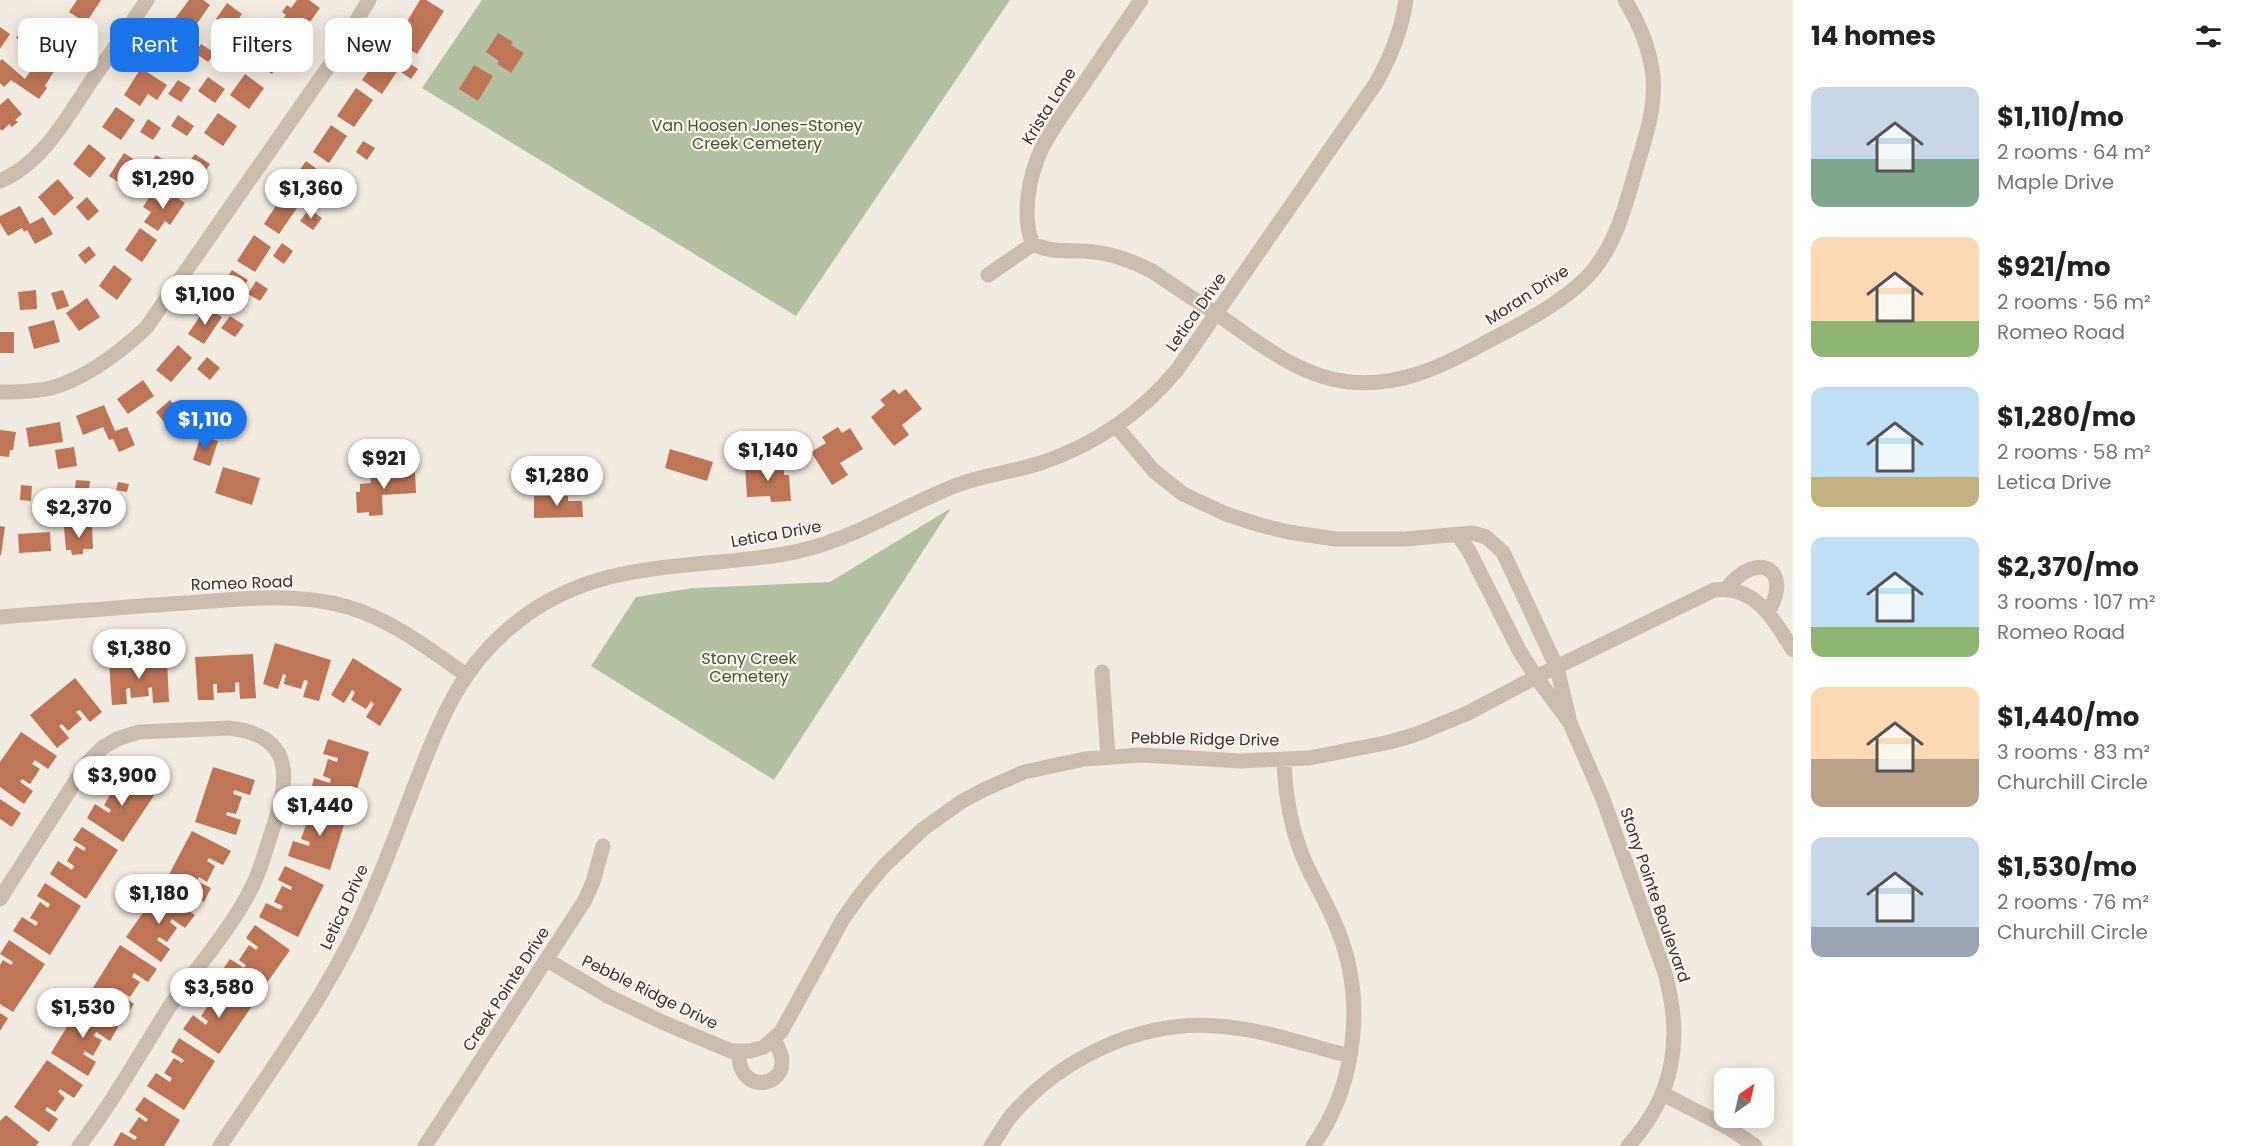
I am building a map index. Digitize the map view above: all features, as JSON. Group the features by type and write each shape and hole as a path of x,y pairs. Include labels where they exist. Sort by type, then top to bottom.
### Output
{"street":[{"path":"0,181 11,176 35,158 57,133 147,0"},
{"path":"0,392 22,392 52,387 82,375 126,347 146,328 331,63 369,0"},
{"name":"Krista Lane","path":"1033,244 1027,225 1028,205 1032,177 1040,152 1056,123 1141,0"},
{"name":"Letica Drive","path":"220,1146 309,1011 358,927 440,721 466,675 492,643 520,619 562,593 589,582 636,570 756,558 816,547 854,534 946,489 1059,456 1116,426 1167,382 1376,83 1401,27 1406,0"},
{"name":"Moran Drive","path":"1033,244 1056,251 1097,252 1135,263 1152,271 1278,356 1308,372 1348,382 1378,383 1409,378 1430,371 1512,328 1571,291 1598,264 1616,232 1649,124 1653,94 1649,56 1636,19 1625,0"},
{"path":"988,275 1033,244"},
{"name":"Stony Pointe Boulevard","path":"1116,426 1154,471 1170,484 1200,503 1226,514 1288,532 1336,539 1404,539 1473,533 1486,537 1503,552 1557,668 1570,723 1603,799 1671,997 1675,1034 1672,1060 1663,1094 1646,1124 1628,1146"},
{"name":"Stony Pointe Boulevard","path":"1458,535 1469,552 1507,630 1536,677 1570,723"},
{"name":"Pebble Ridge Drive","path":"774,1040 786,1024 833,936 860,895 894,854 923,829 961,802 1003,781 1050,766 1108,757 1141,755 1240,761 1284,759 1335,754 1417,734 1468,713 1701,596 1714,590 1726,589 1752,567 1761,566 1772,570 1778,577 1781,590 1768,612"},
{"path":"1726,589 1740,591 1768,612 1793,650"},
{"name":"Romeo Road","path":"0,617 273,598 321,601 349,607 380,619 466,675"},
{"path":"1101,672 1108,757"},
{"path":"0,899 87,763 110,742 140,732 229,728 243,730 260,737 280,756 285,769 284,794 251,889 169,1008 119,1091 79,1146"},
{"path":"1284,759 1287,799 1294,831 1305,861 1330,910 1347,957 1354,1015 1350,1056 1335,1106 1313,1146"},
{"name":"Creek Pointe Drive","path":"425,1146 585,900 593,882 603,846"},
{"name":"Pebble Ridge Drive","path":"547,960 608,996 653,1018 731,1051 739,1052"},
{"path":"991,1146 1011,1116 1051,1078 1097,1050 1161,1029 1191,1026 1242,1028 1350,1056"},
{"path":"774,1040 783,1060 782,1070 770,1081 756,1082 742,1073 739,1052 757,1049 774,1040"},
{"path":"1663,1094 1729,1128 1755,1146"}],"green space":[{"name":"Van Hoosen Jones-Stoney Creek Cemetery","path":"482,0 1010,0 796,316 422,88"},
{"name":"Stony Creek Cemetery","path":"951,508 774,780 591,666 636,597 693,588 830,582"}],"building":[{"path":"77,0 101,0 89,18 78,18 69,12"},
{"path":"189,0 203,0 210,5 199,21 199,18 176,18"},
{"path":"297,0 309,0 320,8 313,18 284,18 286,15 282,12 287,5 291,8"},
{"path":"420,0 426,0 444,11 417,54 412,51 412,18 409,18"},
{"path":"227,3 242,14 239,18 217,18"},
{"path":"0,27 10,34 0,49"},
{"path":"498,33 513,42 511,45 524,53 511,73 497,64 499,61 486,52"},
{"path":"201,44 211,50 211,58 208,62 199,56"},
{"path":"2,59 25,79 30,72 53,72 45,86 47,88 39,99 11,80 4,87 0,83 0,61"},
{"path":"412,65 418,69 411,79 401,72 412,72"},
{"path":"474,65 493,76 478,101 459,89"},
{"path":"138,72 147,72 167,85 157,100 148,94 140,106 124,95"},
{"path":"368,72 397,72 382,94 362,80"},
{"path":"245,74 264,88 249,109 230,95"},
{"path":"208,77 225,89 215,103 198,91"},
{"path":"178,80 191,88 181,102 168,94"},
{"path":"356,88 373,100 354,127 337,116"},
{"path":"8,98 22,114 15,120 18,122 12,127 9,124 2,131 0,129 0,105"},
{"path":"116,107 135,120 121,140 102,127"},
{"path":"218,113 237,126 223,146 204,133"},
{"path":"178,115 194,126 187,136 171,126"},
{"path":"148,119 161,128 153,140 140,132"},
{"path":"331,125 347,136 329,163 313,152"},
{"path":"363,141 375,148 367,160 356,152"},
{"path":"89,144 106,158 90,178 73,164"},
{"path":"124,153 140,163 124,186 109,176"},
{"path":"195,154 210,164 193,190 177,179"},
{"path":"156,155 172,165 163,178 147,168"},
{"path":"306,161 321,172 304,198 288,187"},
{"path":"330,172 342,180 337,188 325,179"},
{"path":"58,179 74,198 54,216 38,197"},
{"path":"166,190 185,203 170,225 165,221 158,231 144,222 151,212 143,207 150,196 158,201"},
{"path":"87,197 99,211 88,221 76,207"},
{"path":"281,198 297,208 279,234 264,224"},
{"path":"20,206 30,224 43,217 53,234 35,244 27,230 24,232 22,228 8,236 0,223 0,216"},
{"path":"309,209 322,218 313,230 300,221"},
{"path":"140,228 157,240 142,262 125,250"},
{"path":"254,235 271,247 255,272 237,261"},
{"path":"282,243 293,251 284,264 273,256"},
{"path":"89,246 96,255 85,264 78,255"},
{"path":"114,265 132,279 117,300 99,286"},
{"path":"232,270 248,280 230,307 214,296"},
{"path":"256,281 268,289 260,301 248,294"},
{"path":"36,290 37,309 20,310 18,292"},
{"path":"63,290 69,306 57,310 51,293"},
{"path":"87,298 100,317 79,331 66,313"},
{"path":"206,307 222,317 204,344 188,334"},
{"path":"230,316 244,325 235,337 221,328"},
{"path":"54,320 60,342 34,349 28,327"},
{"path":"0,332 14,332 14,353 0,353"},
{"path":"178,345 192,358 171,382 156,370"},
{"path":"207,357 220,368 210,380 197,369"},
{"path":"143,380 154,396 128,414 117,399"},
{"path":"894,389 899,394 906,389 922,409 902,425 909,435 894,446 871,417 885,405 880,400"},
{"path":"170,400 183,415 168,427 156,412"},
{"path":"104,405 115,431 127,427 135,445 119,452 113,439 109,440 103,427 83,435 76,416"},
{"path":"60,422 63,442 29,447 26,428"},
{"path":"838,427 842,433 850,428 863,449 840,463 848,475 832,485 811,452 826,443 822,437"},
{"path":"0,430 16,432 13,450 10,450 9,457 0,456"},
{"path":"201,435 218,441 210,466 193,460"},
{"path":"74,447 77,466 58,469 55,450"},
{"path":"670,449 713,462 707,481 665,468"},
{"path":"784,464 784,475 789,475 791,501 771,502 770,496 747,497 745,466"},
{"path":"223,467 260,478 252,505 215,493"},
{"path":"387,468 390,475 415,472 416,493 382,495 383,515 369,516 369,512 357,513 356,492 360,492 360,484 371,483 370,476 378,476 378,472"},
{"path":"76,480 90,481 89,489 75,488"},
{"path":"118,482 129,484 127,492 116,490"},
{"path":"21,485 32,486 31,501 20,500"},
{"path":"534,496 568,496 568,501 582,501 583,517 534,518"},
{"path":"0,526 5,527 1,555 0,555"},
{"path":"92,526 93,549 83,549 83,554 72,555 71,550 66,550 64,527"},
{"path":"50,532 51,551 19,553 18,534"},
{"path":"275,643 331,660 319,701 303,697 308,681 304,680 301,689 284,684 286,675 283,674 278,689 263,684"},
{"path":"253,654 256,698 240,699 239,682 235,683 235,692 217,693 217,684 213,684 214,700 198,700 195,657"},
{"path":"353,658 402,689 380,726 366,717 374,704 371,701 366,709 351,700 355,692 352,690 344,703 331,695"},
{"path":"167,659 169,702 153,703 152,687 148,688 149,696 131,698 130,688 126,689 127,704 112,705 109,662"},
{"path":"75,678 102,712 90,722 80,710 76,712 82,719 68,731 62,724 59,726 69,738 57,748 30,715"},
{"path":"21,732 57,756 48,769 35,760 32,764 40,769 30,784 22,779 20,782 33,791 24,804 0,787 0,762"},
{"path":"328,739 369,752 351,807 310,794 314,778 330,783 331,779 323,776 328,759 337,762 338,758 323,754"},
{"path":"213,767 255,780 250,795 234,790 233,794 242,797 236,814 227,812 226,815 241,820 236,835 195,822"},
{"path":"119,770 155,794 123,842 87,818 95,804 109,813 111,810 104,805 113,790 121,795 123,792 110,783"},
{"path":"0,799 21,813 12,827 0,819"},
{"path":"306,802 347,815 330,870 288,856 293,841 309,846 310,842 301,839 307,822 315,825 316,821 302,816"},
{"path":"82,827 118,850 86,899 50,874 58,861 72,870 74,866 67,861 76,846 84,851 86,848 73,840"},
{"path":"192,831 231,851 223,865 209,858 207,861 215,866 207,882 199,877 197,881 211,888 204,902 165,882"},
{"path":"285,866 324,885 298,937 259,917 266,903 281,910 283,906 274,902 282,886 291,890 292,887 278,880"},
{"path":"45,883 81,906 50,955 13,931 22,917 36,926 38,922 30,918 40,902 48,908 50,904 37,896"},
{"path":"159,890 195,915 185,928 172,919 170,922 177,928 167,942 159,937 157,940 170,949 161,962 126,937"},
{"path":"255,925 290,950 257,997 221,972 230,959 244,968 246,965 239,960 249,945 256,950 258,947 246,938"},
{"path":"9,940 45,964 13,1012 0,1004 0,965 3,960 11,965 13,962 0,954"},
{"path":"120,945 157,969 148,982 134,973 132,977 140,982 130,997 122,992 120,995 134,1004 125,1017 89,994"},
{"path":"217,982 252,1006 219,1054 183,1029 193,1015 206,1025 208,1021 201,1016 211,1001 219,1006 221,1004 208,995"},
{"path":"81,1004 118,1027 110,1041 96,1032 94,1036 102,1040 93,1056 85,1051 83,1054 96,1062 88,1076 51,1053"},
{"path":"0,1013 8,1018 0,1031"},
{"path":"179,1038 215,1061 184,1110 147,1086 156,1073 170,1082 172,1078 164,1073 174,1058 182,1063 184,1060 171,1052"},
{"path":"47,1060 83,1085 74,1098 60,1089 58,1092 65,1098 55,1112 47,1107 45,1110 58,1119 49,1132 14,1107"},
{"path":"144,1097 180,1120 164,1146 113,1146 121,1132 135,1140 137,1137 129,1132 139,1117 146,1122 148,1119 135,1110"},
{"path":"6,1115 39,1142 36,1146 0,1146 0,1121"}]}
